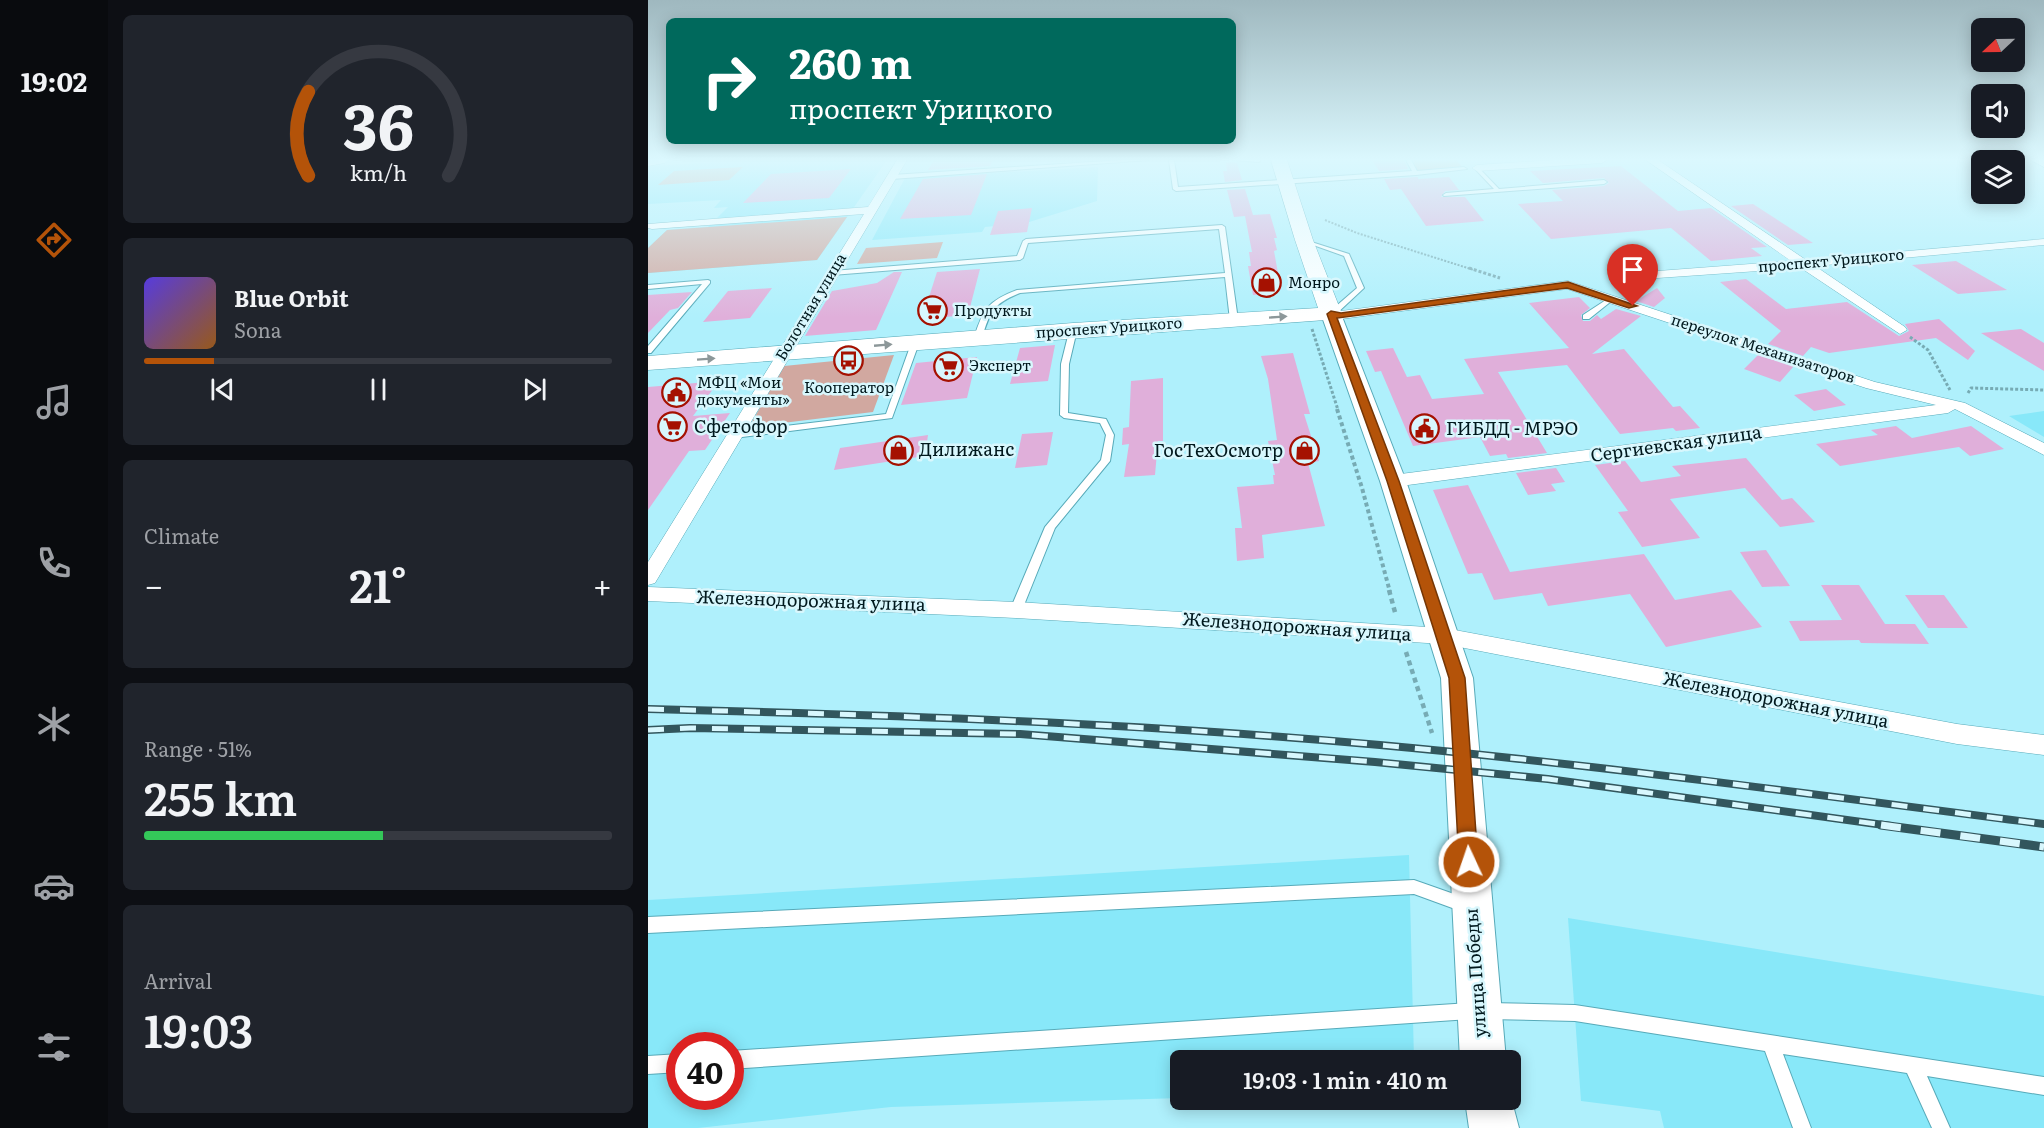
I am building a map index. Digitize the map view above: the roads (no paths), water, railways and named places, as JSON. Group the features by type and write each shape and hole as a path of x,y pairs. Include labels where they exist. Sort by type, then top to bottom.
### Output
{"main road":[{"name":"улица Победы","path":"1295,213 1331,314"},
{"name":"проспект Урицкого","path":"648,363 1073,330 1331,314"}],"street":[{"path":"649,227 836,213"},
{"name":"Болотная улица","path":"648,578 868,213"},
{"path":"1728,213 1900,330"},
{"name":"проспект Урицкого","path":"1618,278 2044,242"},
{"name":"проспект Урицкого","path":"1331,314 1341,315 1568,285"},
{"name":"переулок Механизаторов","path":"1568,285 1871,385 1960,406 2018,434 2044,450"},
{"name":"улица Победы","path":"1331,314 1393,481 1457,678 1482,1050"},
{"name":"Сергиевская улица","path":"1393,481 1960,406"},
{"name":"Железнодорожная улица","path":"648,594 1016,610 1444,636 1958,734 2044,745"},
{"path":"1491,1110 1494,1128"}],"lane":[{"path":"832,273 1020,258 1026,241 1222,227 1234,320"},
{"path":"1304,240 1347,255 1361,288 1331,314"},
{"path":"978,338 987,309 1001,297 1019,291 1228,275"},
{"path":"648,287 708,282 648,351"},
{"path":"1586,316 1611,299"},
{"path":"1016,610 1050,527 1105,461 1110,435 1103,421 1064,415 1065,364 1073,330"},
{"path":"734,435 889,416 915,343"},
{"path":"648,925 1414,887 1472,907"},
{"path":"744,1059 1478,1011 1575,1012 1771,1045 2044,1086"},
{"path":"1771,1045 1802,1128"},
{"path":"648,1065 666,1064"},
{"path":"1913,1066 1941,1128"}],"railway":[{"path":"648,709 1014,721 1288,737 1546,762 2044,824"},
{"path":"648,730 690,728 1020,734 1375,762 1548,779 1891,826"},
{"path":"1881,825 2044,847"}],"place":[{"name":"Монро","path":"1267,283"},
{"name":"Продукты","path":"933,311"},
{"name":"Кооператор","path":"849,361"},
{"name":"Эксперт","path":"948,366"},
{"name":"МФЦ «Мои документы»","path":"676,392"},
{"name":"Сфетофор","path":"673,427"},
{"name":"ГИБДД - МРЭО","path":"1425,429"},
{"name":"Дилижанс","path":"898,450"},
{"name":"ГосТехОсмотр","path":"1304,451"}]}
